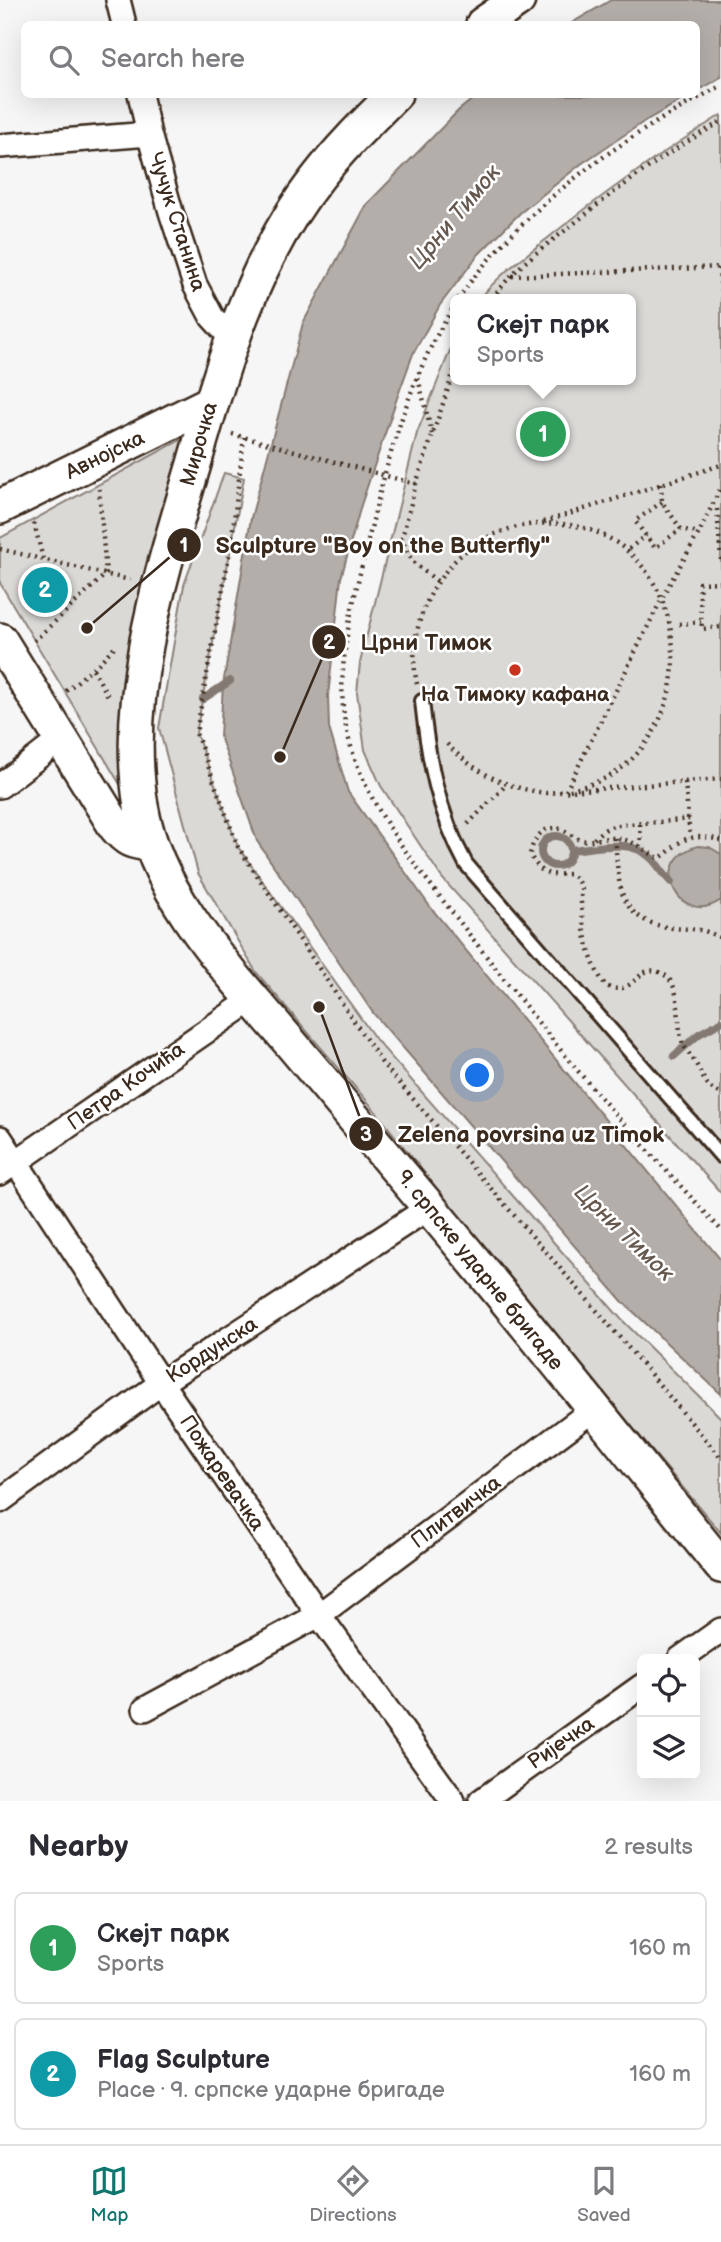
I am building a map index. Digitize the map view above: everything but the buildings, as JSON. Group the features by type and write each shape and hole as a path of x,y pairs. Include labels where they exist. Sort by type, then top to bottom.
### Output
{"street":[{"path":"118,0 123,21"},
{"path":"487,21 518,0"},
{"name":"Чучук Станина","path":"141,98 149,134 195,285 212,317 233,340"},
{"name":"Мирочка","path":"150,843 141,809 137,775 138,705 162,571 210,403 233,340 276,241 315,180 358,130 391,98"},
{"path":"0,146 149,134"},
{"name":"Авнојска","path":"0,507 210,403"},
{"path":"6,649 60,740 122,835 135,843 150,843"},
{"path":"0,786 60,740"},
{"name":"9. српске ударне бригаде","path":"150,843 172,891 198,931 429,1207 721,1566"},
{"name":"Петра Кочића","path":"8,1168 253,999"},
{"name":"Пожаревачка","path":"0,1139 8,1168 161,1384 319,1615 453,1801"},
{"name":"Кордунска","path":"0,1501 161,1384 429,1207"},
{"name":"Плитвичка","path":"145,1709 319,1615 594,1409"},
{"path":"687,1654 721,1630"},
{"name":"Ријечка","path":"481,1801 637,1690"}],"lane":[{"path":"422,701 434,782 453,840 466,864 721,1156"}],"path":[{"path":"700,97 721,86"},
{"path":"462,294 506,241 549,200 627,140 698,98"},
{"path":"497,294 526,261 592,209 652,164 721,122"},
{"path":"511,276 720,267 721,292"},
{"path":"432,436 418,377 450,311"},
{"path":"437,581 416,565 402,538 416,484 450,383"},
{"path":"416,484 244,437 231,545 196,733 238,847 382,1063 721,1458"},
{"path":"540,523 721,465"},
{"path":"99,484 106,574"},
{"path":"661,484 662,502 681,529 699,533"},
{"path":"721,487 717,508 721,560"},
{"path":"662,502 635,521 655,548 681,529"},
{"path":"566,791 666,590 717,508"},
{"path":"33,520 43,559"},
{"path":"422,701 415,670 415,639 427,599 437,581 453,562 482,540 516,526 540,523 558,523 596,531 629,549 645,564 669,597"},
{"path":"629,549 646,536"},
{"path":"0,549 130,580"},
{"path":"128,592 134,569"},
{"path":"6,649 34,640 106,574"},
{"path":"721,582 699,583 702,629 721,627"},
{"path":"675,614 681,636"},
{"path":"679,624 702,622"},
{"path":"41,708 93,669 118,643"},
{"path":"93,669 108,696"},
{"path":"566,791 615,774 635,760 660,732"},
{"path":"444,741 462,760 483,774 506,785 546,793 721,779"},
{"path":"685,782 690,838"},
{"path":"453,840 506,785"},
{"path":"593,840 606,829 616,825 689,819"},
{"path":"640,824 641,846"},
{"path":"721,841 690,838 659,858 641,846 615,840 580,840 555,828 536,836 530,855 540,870 546,873 570,874 580,883 580,901 594,967 606,986 622,990 644,972 657,971 665,975 672,984 676,997 682,1043 705,1084 721,1093"},
{"path":"615,840 622,894 632,912 664,927 701,929 721,938"}],"shaded area":[{"path":"721,115 721,1193 442,878 381,786 365,750 357,693 360,663 417,433 450,350 450,385 636,385 636,294 484,294 512,266 590,205"},
{"path":"184,438 169,501 124,791 0,583 0,538"},
{"path":"224,473 244,478 196,733 238,847 377,1041 621,1319 721,1418 721,1533 521,1295 372,1107 256,972 198,873 159,728 184,585"}],"water":[{"path":"611,0 721,0 721,77 700,89 700,21 575,21"},
{"path":"474,98 686,98 645,121 581,164 520,213 478,255 440,305 413,354 397,398 361,505 341,578 328,696 329,728 348,792 431,908 721,1260 721,1394 623,1302 373,1013 257,841 220,736 223,685 251,518 303,323 367,204 459,110"},
{"path":"698,846 709,847 721,854 721,900 706,907 693,906 682,900 674,890 671,877 673,865 682,854"}],"waterway":[{"path":"203,699 230,681"},
{"path":"556,836 567,840 571,851 567,862 556,866 545,862 541,851 545,840 556,836"},
{"path":"571,850 623,846 642,851 671,882"},
{"path":"674,1056 699,1034 721,1022"}],"place":[{"name":"Скејт парк","path":"543,434"},
{"name":"Flag Sculpture","path":"45,590"},
{"name":"Sculpture \"Boy on the Butterfly\"","path":"87,628"},
{"name":"На Тимоку кафана","path":"515,670"},
{"name":"Црни Тимок","path":"280,757"},
{"name":"Zelena povrsina uz Timok","path":"319,1007"}]}
